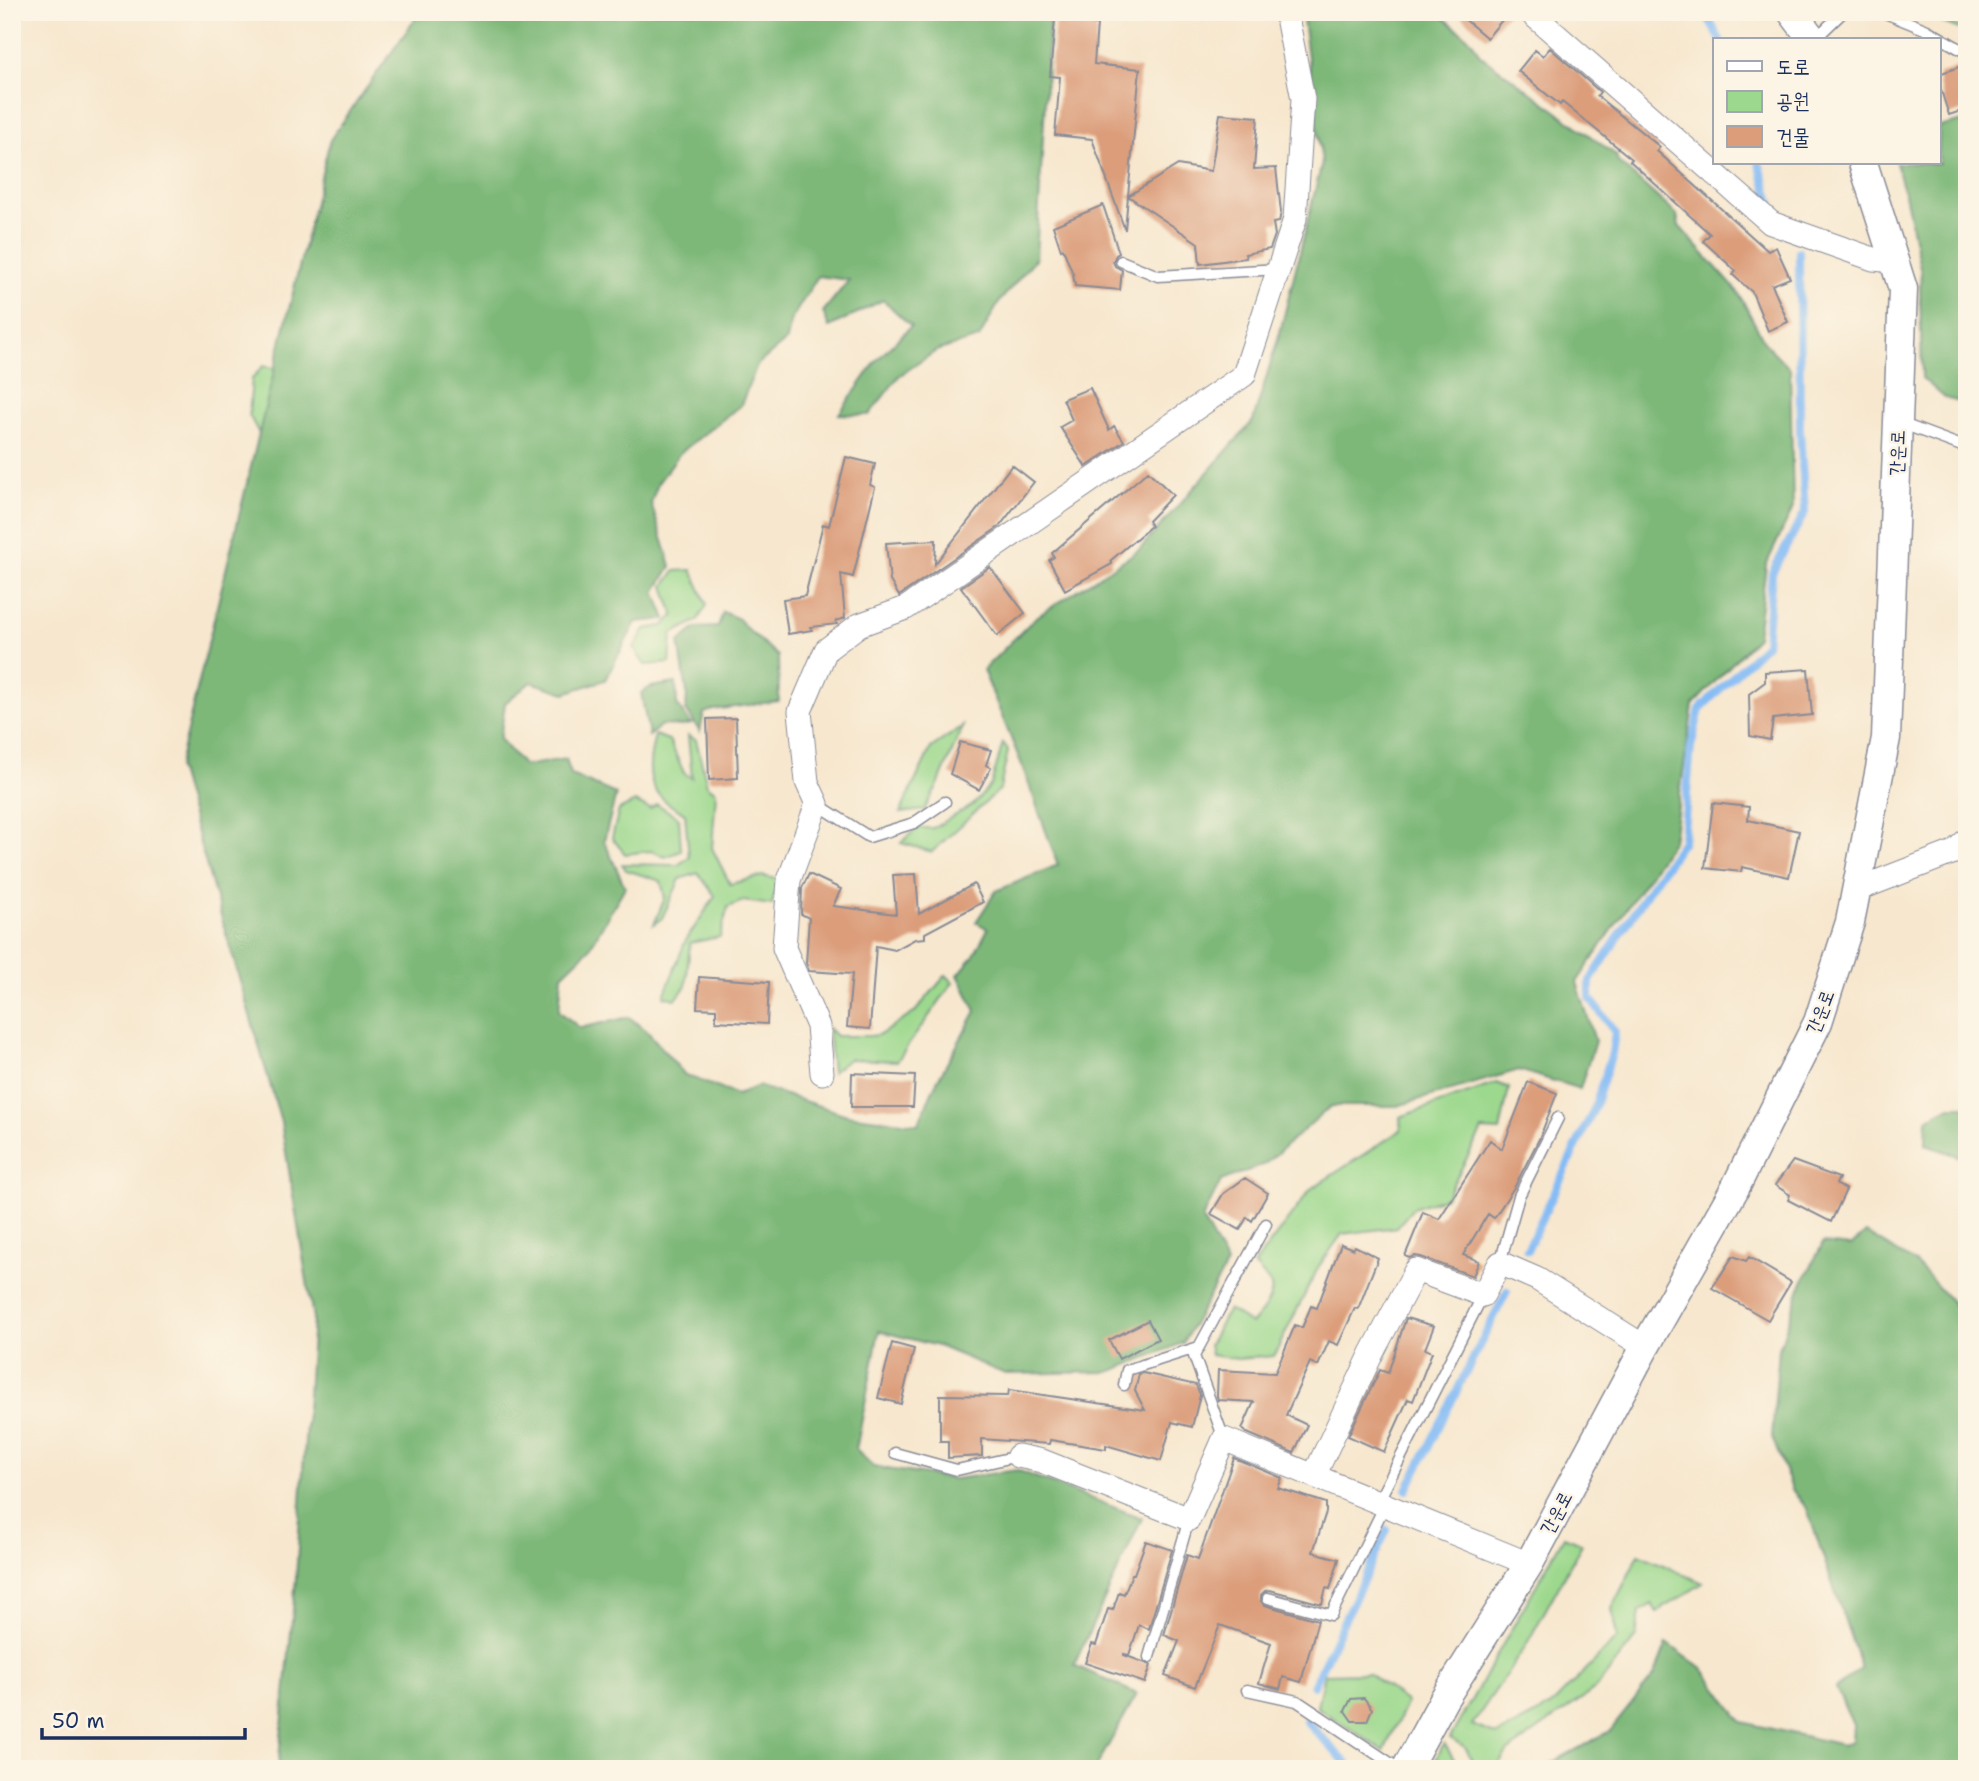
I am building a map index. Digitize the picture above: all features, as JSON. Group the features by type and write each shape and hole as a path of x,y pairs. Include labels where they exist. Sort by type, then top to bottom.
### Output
{"street":[{"path":"822,1073 818,1026 784,948 789,880 817,804 807,782 800,711 826,650 859,625 906,608 1244,375 1295,219 1303,99 1286,12"},
{"path":"1530,12 1771,223 1873,259 1895,261"},
{"path":"1792,12 1812,38"},
{"name":"간운로","path":"1406,1769 1444,1699 1529,1564 1645,1347 1734,1190 1818,1022 1850,922 1886,738 1903,289 1863,164"},
{"path":"1856,890 1954,852 1967,840"},
{"path":"1314,1476 1372,1353 1416,1270 1483,1295 1500,1263 1537,1279 1645,1347"},
{"path":"1018,1456 1042,1461 1189,1519 1224,1439 1529,1564"}],"lane":[{"path":"1815,38 1843,12"},
{"path":"1883,12 1927,30 1967,53"},
{"path":"1121,261 1158,275 1279,269"},
{"path":"1898,422 1967,448"},
{"path":"817,804 869,837 914,823 945,802"},
{"path":"1500,1263 1519,1196 1558,1118"},
{"path":"1224,1439 1194,1356 1266,1224"},
{"path":"1268,1598 1331,1615 1483,1295"},
{"path":"1124,1385 1127,1370 1199,1347"},
{"path":"895,1453 957,1470 1018,1456"},
{"path":"1149,1657 1189,1519"},
{"path":"1247,1690 1297,1701 1399,1769"}],"green space":[{"path":"420,12 1054,12 1050,16 1036,258 1000,301 979,338 936,351 899,376 869,415 839,414 878,359 911,326 883,300 829,327 823,312 849,280 818,276 791,320 787,340 757,365 741,405 680,453 658,483 651,503 671,566 655,592 666,619 636,622 605,680 565,693 531,682 505,703 500,739 524,766 566,759 571,775 616,794 604,841 625,887 589,949 562,975 559,1011 580,1028 629,1017 647,1031 685,1075 737,1095 758,1086 847,1115 918,1124 935,1085 976,1011 958,975 973,957 988,929 976,922 996,891 1058,865 1022,765 983,670 1035,618 1139,550 1253,421 1280,332 1322,163 1302,12 1437,12 1472,41 1480,55 1616,155 1618,162 1677,215 1679,226 1738,292 1765,343 1790,369 1793,508 1766,565 1757,637 1693,705 1673,840 1577,982 1595,1041 1580,1089 1519,1070 1397,1106 1331,1106 1265,1164 1221,1181 1202,1219 1227,1264 1183,1343 1109,1372 1005,1374 938,1346 879,1331 856,1450 874,1467 954,1479 1017,1470 1142,1518 1074,1665 1137,1694 1095,1769 278,1769 296,1578 313,1318 281,1122 178,768 330,140"},
{"path":"1916,12 1967,12 1967,32"},
{"path":"1967,120 1967,404 1945,398 1922,378 1921,273 1896,164 1940,164 1940,127"},
{"path":"263,366 309,374 289,489 249,415 252,379"},
{"path":"692,570 707,605 697,621 672,634 670,663 645,665 634,648 645,629 663,626 674,616 664,586 675,571"},
{"path":"723,612 739,619 778,656 779,701 704,713 700,732 686,710 687,693 679,642 696,628 718,627"},
{"path":"676,683 677,705 691,724 661,725 649,736 641,693 651,687"},
{"path":"963,726 938,785 924,810 900,813 931,748"},
{"path":"655,735 669,740 684,773 692,778 688,736 696,740 707,785 716,792 712,848 730,884 762,876 778,879 772,905 743,901 728,907 720,937 690,943 686,986 676,999 664,996 685,942 715,896 698,873 680,879 662,918 654,924 665,898 661,881 626,870 622,864 678,865 689,857 685,813 662,799 652,782 650,761"},
{"path":"1003,743 1008,751 1000,789 932,852 901,843 917,828 933,828 973,805 991,785"},
{"path":"635,802 650,809 657,804 679,818 681,851 665,857 652,851 625,854 612,838 619,810"},
{"path":"946,975 953,982 897,1061 849,1059 832,1072 828,1028 836,1036 881,1034 914,1013"},
{"path":"1497,1083 1509,1088 1500,1131 1482,1130 1446,1197 1413,1208 1397,1227 1342,1234 1319,1266 1274,1356 1238,1359 1211,1355 1209,1345 1228,1309 1251,1324 1266,1305 1272,1289 1254,1265 1311,1189 1401,1130 1400,1117"},
{"path":"1950,1106 1967,1106 1967,1159 1926,1145 1927,1119"},
{"path":"1866,1233 1917,1264 1967,1319 1967,1769 1541,1769 1610,1731 1655,1674 1667,1643 1704,1670 1742,1722 1843,1745 1852,1741 1853,1725 1836,1688 1861,1668 1806,1506 1793,1491 1772,1437 1779,1349 1800,1288 1823,1243 1851,1246"},
{"path":"1564,1536 1582,1544 1525,1647 1472,1725 1497,1735 1550,1707 1617,1638 1612,1608 1639,1554 1703,1583 1657,1612 1652,1604 1640,1612 1636,1637 1595,1689 1507,1752 1499,1764 1501,1769 1475,1769 1466,1748 1450,1738"},
{"path":"1368,1673 1407,1702 1384,1751 1317,1707 1324,1674"},
{"path":"1444,1743 1460,1769 1431,1769"}],"building":[{"path":"1456,12 1509,12 1487,38"},
{"path":"1055,19 1097,24 1094,64 1140,69 1125,230 1092,139 1055,135 1060,77 1050,76"},
{"path":"1550,48 1600,92 1597,96 1660,147 1657,151 1768,251 1776,247 1790,278 1772,285 1788,322 1768,331 1752,292 1733,275 1736,271 1703,241 1710,234 1630,161 1632,159 1562,102 1560,105 1518,71 1535,50 1543,56"},
{"path":"1967,64 1967,109 1949,115 1940,87 1940,74"},
{"path":"1220,114 1258,117 1254,169 1276,168 1281,212 1279,222 1273,223 1275,235 1270,249 1245,254 1246,258 1200,264 1198,243 1128,196 1178,165 1211,171"},
{"path":"1103,205 1119,253 1113,261 1115,266 1122,270 1120,290 1075,286 1073,274 1053,226"},
{"path":"1090,388 1109,430 1114,426 1124,441 1086,467 1060,427 1072,420 1063,399"},
{"path":"846,457 875,464 870,485 875,487 853,577 841,574 845,618 836,621 837,624 811,627 812,630 788,634 783,599 805,596 823,524 829,526"},
{"path":"1012,465 1034,482 999,527 899,596 890,581 886,543 936,540 935,564"},
{"path":"1148,471 1173,495 1148,521 1151,526 1110,561 1112,564 1065,590 1049,560 1054,557 1052,553"},
{"path":"990,567 1025,613 997,636 961,587"},
{"path":"1808,669 1812,715 1773,719 1770,740 1750,736 1749,694 1765,682 1765,672"},
{"path":"736,718 738,778 709,780 707,719"},
{"path":"960,742 991,750 986,765 991,768 979,790 950,774"},
{"path":"1713,803 1749,807 1748,820 1799,831 1789,877 1742,867 1741,872 1705,868"},
{"path":"809,874 841,889 833,906 896,914 893,875 916,874 919,914 974,884 983,902 925,933 925,938 915,939 895,950 876,946 870,1029 847,1027 852,974 809,971 806,963 809,918 801,914 802,888"},
{"path":"699,977 769,982 767,1024 716,1021 716,1009 697,1008"},
{"path":"852,1073 915,1076 913,1107 851,1107"},
{"path":"1528,1082 1557,1093 1540,1137 1515,1186 1494,1218 1488,1214 1463,1255 1479,1261 1473,1276 1421,1257 1405,1256 1423,1212 1439,1219 1490,1140 1502,1149"},
{"path":"1793,1161 1839,1178 1836,1184 1846,1190 1831,1222 1788,1200 1790,1195 1775,1185"},
{"path":"1245,1178 1268,1193 1252,1221 1247,1217 1240,1230 1211,1214 1223,1194"},
{"path":"1341,1244 1353,1249 1355,1246 1378,1258 1358,1309 1355,1308 1338,1345 1329,1341 1318,1366 1310,1362 1286,1415 1307,1425 1294,1453 1242,1429 1254,1402 1218,1400 1218,1370 1275,1373 1295,1325 1302,1328 1311,1306 1317,1308"},
{"path":"1733,1256 1746,1261 1749,1257 1791,1282 1768,1320 1712,1288"},
{"path":"1406,1318 1434,1326 1425,1349 1432,1352 1413,1401 1408,1399 1384,1452 1348,1436 1380,1370 1388,1373"},
{"path":"1148,1320 1158,1339 1119,1359 1109,1340"},
{"path":"892,1343 914,1349 901,1404 878,1398"},
{"path":"1139,1374 1196,1385 1200,1395 1192,1427 1172,1422 1161,1461 1106,1445 1106,1449 1050,1440 1049,1444 982,1439 982,1456 948,1458 948,1441 940,1441 940,1395 1008,1396 1009,1390 1145,1410 1135,1391"},
{"path":"1234,1458 1282,1478 1278,1488 1326,1503 1326,1512 1313,1552 1339,1559 1330,1589 1326,1588 1322,1604 1270,1590 1261,1595 1261,1601 1265,1605 1318,1620 1301,1682 1283,1677 1280,1689 1259,1683 1271,1643 1220,1625 1195,1687 1165,1676 1179,1641 1164,1635 1187,1555 1198,1559"},
{"path":"1146,1541 1172,1550 1149,1629 1139,1625 1129,1655 1124,1654 1151,1665 1145,1683 1085,1663 1092,1644 1096,1645 1108,1609 1113,1610 1119,1592 1124,1594 1134,1574"},
{"path":"1364,1698 1372,1709 1367,1721 1352,1721 1345,1711 1351,1699"}],"waterway":[{"path":"1705,12 1719,38"},
{"path":"1759,164 1771,202"},
{"path":"1527,1250 1594,1109 1612,1053 1615,1032 1590,998 1590,981 1683,841 1691,746 1700,709 1766,644 1772,573 1805,512 1800,430 1799,252"},
{"path":"1407,1490 1507,1291"},
{"path":"1313,1686 1387,1530"},
{"path":"1306,1721 1352,1769"}]}
